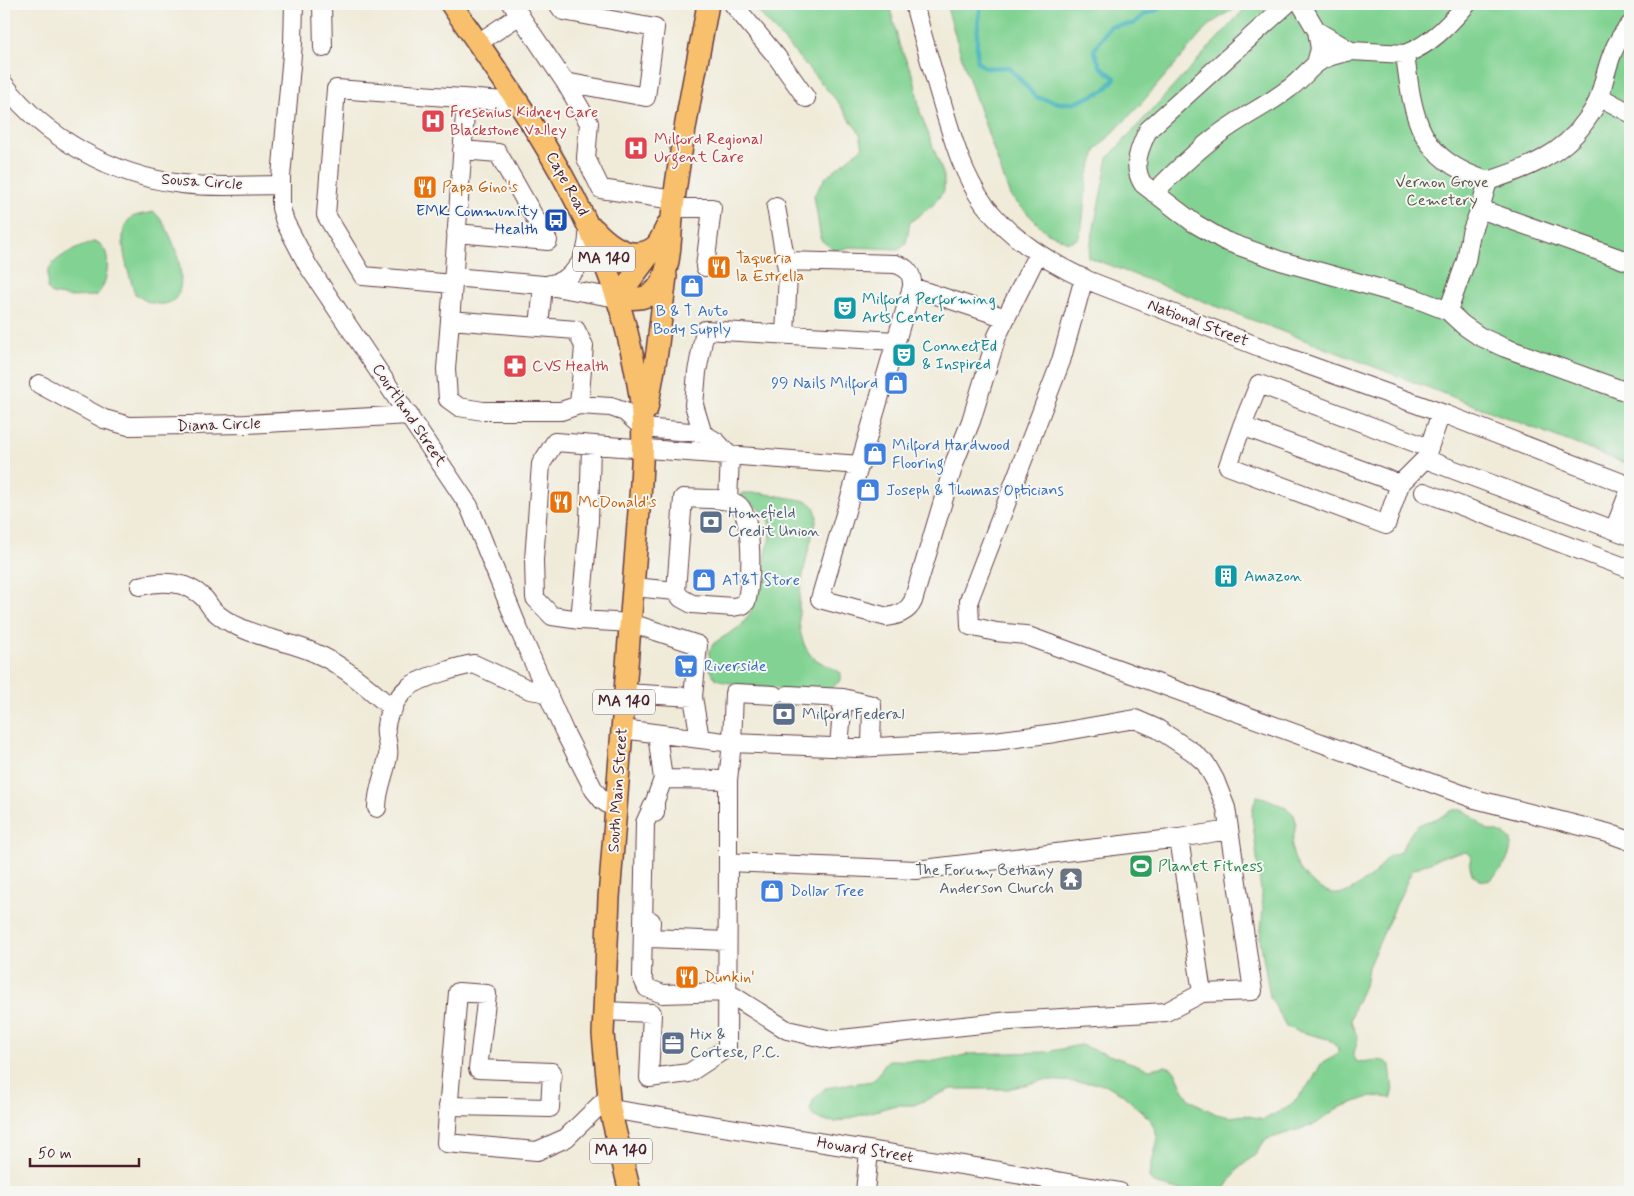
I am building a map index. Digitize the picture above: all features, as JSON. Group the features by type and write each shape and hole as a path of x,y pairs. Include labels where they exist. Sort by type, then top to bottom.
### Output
{"main road":[{"name":"Cape Road","path":"451,4 518,102 570,188 604,259 617,298"},
{"path":"643,438 654,371 673,204 708,4"},
{"path":"617,298 656,246 664,232 673,204"},
{"path":"587,221 603,239 624,252 639,254 648,252 656,246"},
{"path":"617,298 638,299 649,296 660,286 667,267"},
{"name":"South Main Street","path":"617,298 635,367 641,404 643,438 631,623 606,936 604,1011 604,1042 609,1103 630,1192"}],"street":[{"name":"Courtland Street","path":"294,4 293,43 281,185 283,215 288,230 302,255 473,512 519,630 564,731 594,790 602,800 616,810"},
{"path":"322,4 322,48"},
{"path":"558,4 563,11 654,28 646,97 565,82"},
{"path":"733,4 776,56 806,98"},
{"name":"National Street","path":"914,4 930,65 962,166 991,212 1020,241 1061,268 1084,278 1275,353 1441,413 1630,487"},
{"path":"1287,4 1148,130 1139,149 1137,164 1138,176 1143,184 1194,223 1225,240 1280,262 1417,299 1448,311 1463,326 1503,347 1630,393"},
{"path":"1154,193 1207,143 1287,91 1305,76 1316,63 1320,50 1317,31 1301,4"},
{"path":"1316,63 1351,51 1405,54 1420,48 1447,27 1467,4"},
{"path":"478,43 516,9 565,82 589,123 586,158 601,189 673,204 712,208 706,267"},
{"path":"1405,54 1413,109 1427,141 1439,155 1454,166 1488,181 1540,162 1561,149 1578,132 1593,112 1600,97 1606,68 1614,47 1630,25"},
{"path":"1317,31 1351,51"},
{"name":"Sousa Circle","path":"4,84 30,112 62,138 88,154 118,168 149,178 185,184 281,185"},
{"path":"518,102 466,100 336,89 326,215 363,276 543,285 617,298"},
{"path":"1600,97 1630,113"},
{"path":"466,100 446,369 448,398 459,408 483,411 561,411 579,405 618,409 632,417 643,438 700,453 860,465"},
{"path":"456,233 548,241 498,153 462,150"},
{"path":"1448,311 1466,261 1471,233 1488,181"},
{"path":"776,207 788,274 785,335"},
{"path":"1480,209 1630,262"},
{"path":"543,285 564,280 577,268 586,249 587,221"},
{"path":"786,261 900,265 911,274 912,287 820,599 883,616 896,616 908,608 913,601 955,461 971,421 997,336 1016,302 1038,253"},
{"path":"1084,278 1061,361 969,600 970,626 1025,636 1475,799 1608,833 1630,841"},
{"path":"539,327 543,285"},
{"path":"912,287 1006,318"},
{"path":"450,320 576,330 584,346 579,405"},
{"path":"700,453 702,433 694,405 697,372 705,330 896,342"},
{"name":"Diana Circle","path":"39,384 104,419 129,426 246,424 409,415"},
{"path":"1441,413 1427,453 1400,484 1386,525 1228,466 1259,384 1427,453 1622,533 1630,487"},
{"path":"1242,426 1400,484"},
{"path":"700,739 693,697 698,645 631,623 580,620 552,616 535,598 534,560 541,464 555,442 591,445 702,433 712,438 730,456 728,500"},
{"path":"580,620 588,521 591,445"},
{"path":"1424,492 1630,569"},
{"path":"683,498 728,500 738,504 746,518 751,555 746,602 743,605 733,607 692,604 681,598 676,590 683,498"},
{"path":"140,586 164,582 176,583 187,587 205,599 216,613 230,623 328,659 341,667 393,709"},
{"path":"633,587 676,590"},
{"path":"377,808 379,786 389,748 385,735 386,721 404,691 416,682 474,664 530,690 548,693"},
{"path":"625,693 693,697"},
{"path":"604,1011 652,1013 649,1078 689,1073 727,1048 728,780 734,693 843,698 872,705 871,747"},
{"path":"839,747 843,698"},
{"path":"622,729 732,743 871,747 995,741 1135,719 1158,729 1193,752 1206,764 1215,780 1226,808 1253,990 1202,994 1166,1012 1010,1021 832,1040 787,1030 726,992 663,994 647,988 642,977 645,823 663,779 657,734"},
{"path":"663,779 728,780"},
{"path":"655,801 650,938 727,941"},
{"path":"728,862 916,870 1179,838 1229,830"},
{"path":"1179,838 1202,994"},
{"path":"478,1069 487,994 458,992 446,1143 537,1151 566,1138 609,1103"},
{"path":"448,1106 550,1108 552,1072 452,1066"},
{"name":"Howard Street","path":"609,1103 869,1151 1120,1192"},
{"path":"865,1192 869,1151"}],"green space":[{"path":"755,4 889,4 899,44 914,78 920,112 944,176 944,191 932,206 910,222 906,243 899,249 850,247 835,251 821,240 814,195 826,177 863,147 860,134 838,102 756,9"},
{"path":"946,4 1237,4 1235,8 1210,24 1139,106 1097,149 1087,177 1082,228 1078,239 1068,242 1046,232 1010,196 964,65"},
{"name":"Vernon Grove Cemetery","path":"1249,4 1630,4 1630,465 1088,257 1108,158"},
{"path":"154,212 170,235 180,268 181,284 177,296 168,303 152,303 145,301 135,294 124,255 123,233 126,224 133,217"},
{"path":"93,242 99,243 105,251 108,264 102,287 96,296 69,297 52,294 47,288 48,272 51,267 67,253"},
{"path":"742,493 761,493 807,501 815,510 817,518 804,567 801,587 799,624 802,640 809,653 841,673 841,680 829,690 816,694 724,682 715,678 710,669 709,651 714,643 741,626 757,598 771,531 770,524 764,514 741,495"},
{"path":"1257,796 1277,803 1292,812 1296,823 1292,849 1298,865 1303,873 1317,886 1333,893 1342,894 1354,889 1374,874 1390,855 1399,852 1416,827 1452,811 1465,811 1485,828 1504,834 1511,840 1510,852 1505,864 1488,881 1480,880 1472,874 1470,866 1472,857 1466,852 1446,855 1412,870 1368,967 1366,981 1353,1010 1351,1021 1358,1039 1353,1056 1355,1061 1378,1060 1390,1065 1393,1093 1391,1098 1372,1096 1336,1109 1316,1124 1265,1140 1256,1154 1238,1169 1223,1192 1177,1190 1151,1181 1149,1176 1158,1139 1150,1119 1121,1093 1105,1084 1045,1080 1008,1089 951,1089 914,1105 896,1105 836,1122 824,1121 813,1116 810,1111 813,1100 825,1088 872,1081 889,1060 935,1061 970,1054 1047,1052 1080,1045 1149,1069 1166,1066 1171,1068 1175,1071 1190,1100 1216,1114 1230,1117 1246,1115 1263,1120 1290,1106 1312,1081 1321,1064 1335,1056 1338,1048 1328,1039 1297,1031 1286,1026 1270,997 1260,939 1263,909 1252,815"}],"waterway":[{"path":"981,4 977,34 977,62 986,68 1009,67 1036,97 1059,103 1075,103 1105,90 1115,78 1100,66 1094,50 1110,26 1133,24 1144,15 1159,9 1163,4"}],"place":[{"name":"Fresenius Kidney Care Blackstone Valley","path":"433,121"},
{"name":"Milford Regional Urgent Care","path":"636,148"},
{"name":"Papa Gino's","path":"425,187"},
{"name":"EMK Community Health","path":"556,220"},
{"name":"Taqueria la Estrella","path":"719,267"},
{"name":"B & T Auto Body Supply","path":"692,286"},
{"name":"Milford Performing Arts Center","path":"845,308"},
{"name":"ConnectEd & Inspired","path":"904,355"},
{"name":"CVS Health","path":"515,366"},
{"name":"99 Nails Milford","path":"896,383"},
{"name":"Milford Hardwood Flooring","path":"875,454"},
{"name":"Joseph & Thomas Opticians","path":"868,490"},
{"name":"McDonald's","path":"561,502"},
{"name":"Homefield Credit Union","path":"711,522"},
{"name":"Amazon","path":"1226,576"},
{"name":"AT&T Store","path":"704,580"},
{"name":"Riverside","path":"686,666"},
{"name":"Milford Federal","path":"784,714"},
{"name":"Planet Fitness","path":"1141,866"},
{"name":"The Forum, Bethany Anderson Church","path":"1071,879"},
{"name":"Dollar Tree","path":"772,891"},
{"name":"Dunkin'","path":"687,977"},
{"name":"Hix & Cortese, P.C.","path":"673,1043"}]}
